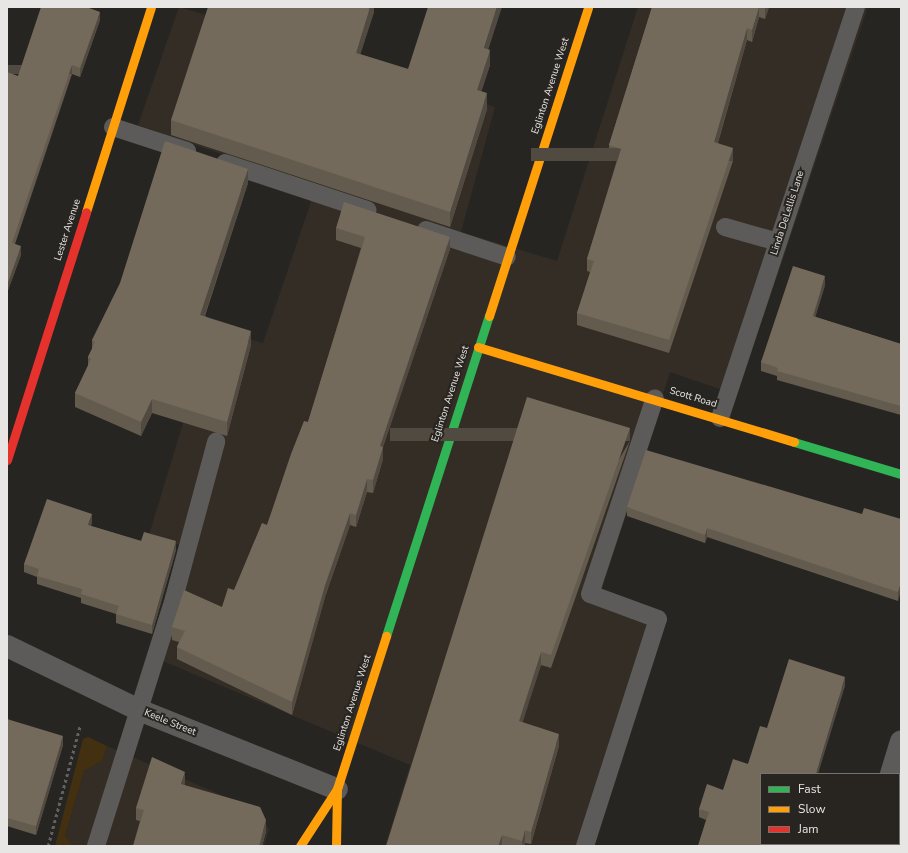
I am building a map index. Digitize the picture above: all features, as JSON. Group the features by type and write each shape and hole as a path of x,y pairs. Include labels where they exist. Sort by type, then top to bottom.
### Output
{"main road":[{"name":"Lester Avenue","path":"7,460 151,7"},
{"name":"Eglinton Avenue West","path":"300,846 337,789 588,7"},
{"name":"Scott Road","path":"478,347 656,398 901,474"},
{"name":"Eglinton Avenue West","path":"336,846 337,789"}],"street":[{"name":"Keele Street","path":"7,646 139,710 337,789"},
{"path":"891,773 901,742"}],"lane":[{"name":"Linda DeLellis Lane","path":"720,418 856,7"},
{"path":"112,127 384,216"},
{"path":"407,223 507,256"},
{"path":"725,227 778,242"},
{"path":"585,846 658,619 590,594 656,398"},
{"path":"96,846 139,710 216,442"}],"path":[{"path":"48,846 80,726"}],"shaded area":[{"path":"179,7 353,59 495,107 461,232 557,261 638,7 868,7 737,395 670,372 601,592 662,617 591,846 385,846 410,765 151,656 188,548 149,535 184,420 197,324 263,343 316,187 138,125"},
{"path":"88,737 107,746 102,761 84,771 65,836 73,846 55,846 83,739"},
{"path":"107,746 261,812 269,830 264,846 73,846 65,836 84,771 102,761"}],"building":[{"path":"41,7 89,7 100,12 80,68 72,65 12,243 21,246 7,285 7,72 18,76"},
{"path":"208,7 370,7 356,53 408,69 428,7 497,7 484,48 490,50 477,90 487,93 450,212 171,120"},
{"path":"652,7 759,7 752,30 747,28 714,142 733,148 669,340 577,313 594,261 587,259 621,149 609,145"},
{"path":"165,141 248,169 200,315 251,331 227,422 152,399 141,422 75,393 91,359 88,357 95,342 92,340 120,283"},
{"path":"344,202 450,237 380,446 383,447 373,480 367,479 356,515 350,513 325,585 292,702 177,647 185,631 172,627 184,590 222,607 228,588 234,590 262,523 267,525 304,421 308,422 365,237 336,228"},
{"path":"793,266 825,276 813,316 901,344 901,406 777,371 778,368 761,362"},
{"path":"527,397 630,428 551,655 541,652 519,721 559,734 531,832 525,830 522,841 502,835 498,846 386,846"},
{"path":"646,450 862,514 864,508 901,519 901,583 898,592 707,528 705,535 627,507"},
{"path":"47,499 92,514 88,525 141,541 144,532 176,541 152,625 116,614 119,606 81,594 82,589 37,576 39,569 24,564"},
{"path":"789,659 845,677 816,773 760,773 760,845 782,846 698,846 709,812 699,809 707,784 723,790 733,759 748,764 760,726 767,728"},
{"path":"7,719 63,736 36,826 7,818"},
{"path":"152,757 185,772 181,784 260,807 266,820 259,846 133,846 144,810 136,808"}],"traffic: fast":[{"path":"386,636 489,316"},
{"path":"794,442 901,474"}],"traffic: slow":[{"path":"86,212 151,7"},
{"path":"489,316 588,7"},
{"path":"478,347 794,442"},
{"path":"300,846 337,789 386,636"},
{"path":"336,846 337,789"}],"traffic: jam":[{"path":"7,460 86,212"}]}
